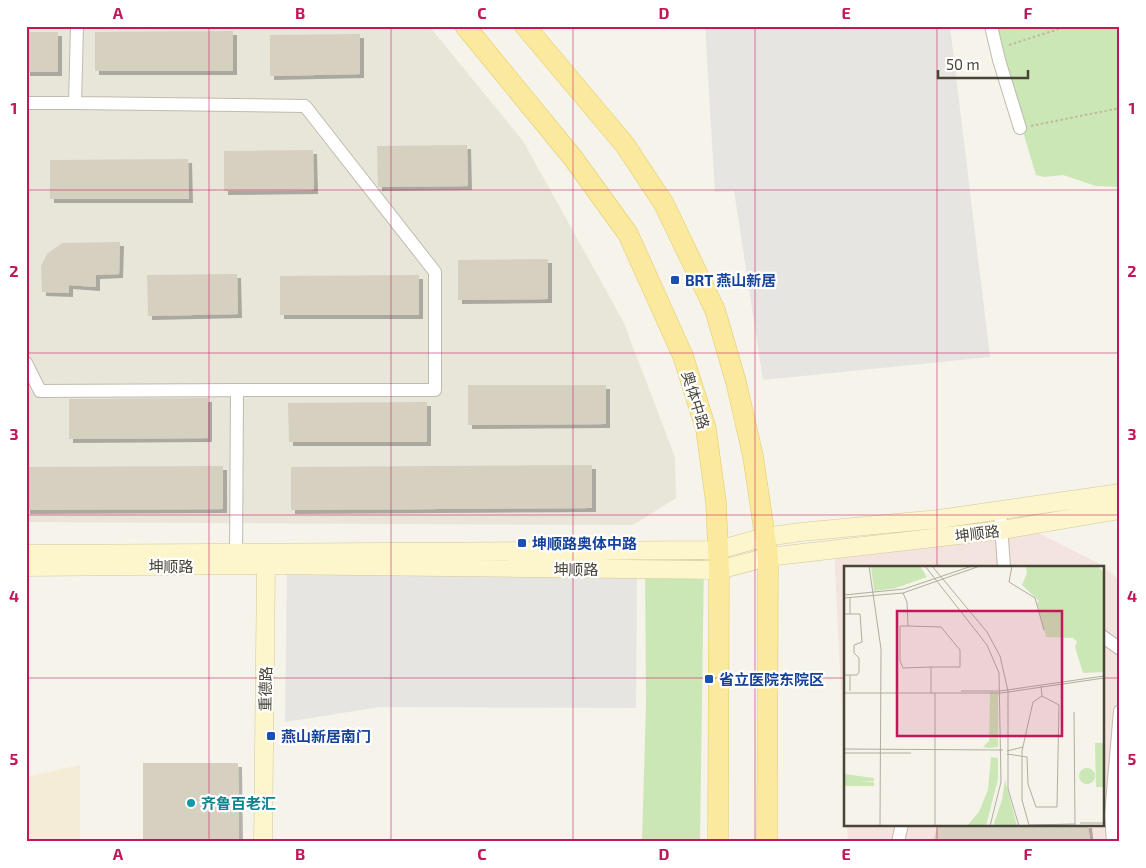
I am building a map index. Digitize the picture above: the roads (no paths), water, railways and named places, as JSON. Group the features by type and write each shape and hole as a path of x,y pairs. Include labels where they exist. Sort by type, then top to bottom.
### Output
{"main road":[{"name":"奥体中路","path":"465,26 573,158 628,234 683,356 706,429 716,503 719,570 718,842"},
{"path":"525,26 626,145 664,204 696,267 714,310 736,382 754,456 766,547 767,842"}],"street":[{"path":"75,103 77,26"},
{"path":"991,26 1020,128"},
{"path":"26,103 305,106 435,272 435,390 40,391 26,363"},
{"path":"236,559 238,390"},
{"name":"坤顺路","path":"26,554 236,559 266,565 719,570 766,547 1120,493"},
{"name":"坤顺路","path":"26,567 236,559 718,550 1002,530 1120,510"},
{"path":"1000,511 1004,566"},
{"name":"重德路","path":"263,842 266,565"},
{"path":"1104,637 1120,649"},
{"path":"1113,842 1111,815 1120,711"},
{"path":"898,842 902,826"}],"place":[{"name":"BRT 燕山新居","path":"675,280"},
{"name":"坤顺路奥体中路","path":"522,543"},
{"name":"省立医院东院区","path":"709,679"},
{"name":"燕山新居南门","path":"271,736"},
{"name":"齐鲁百老汇","path":"191,803"}]}
